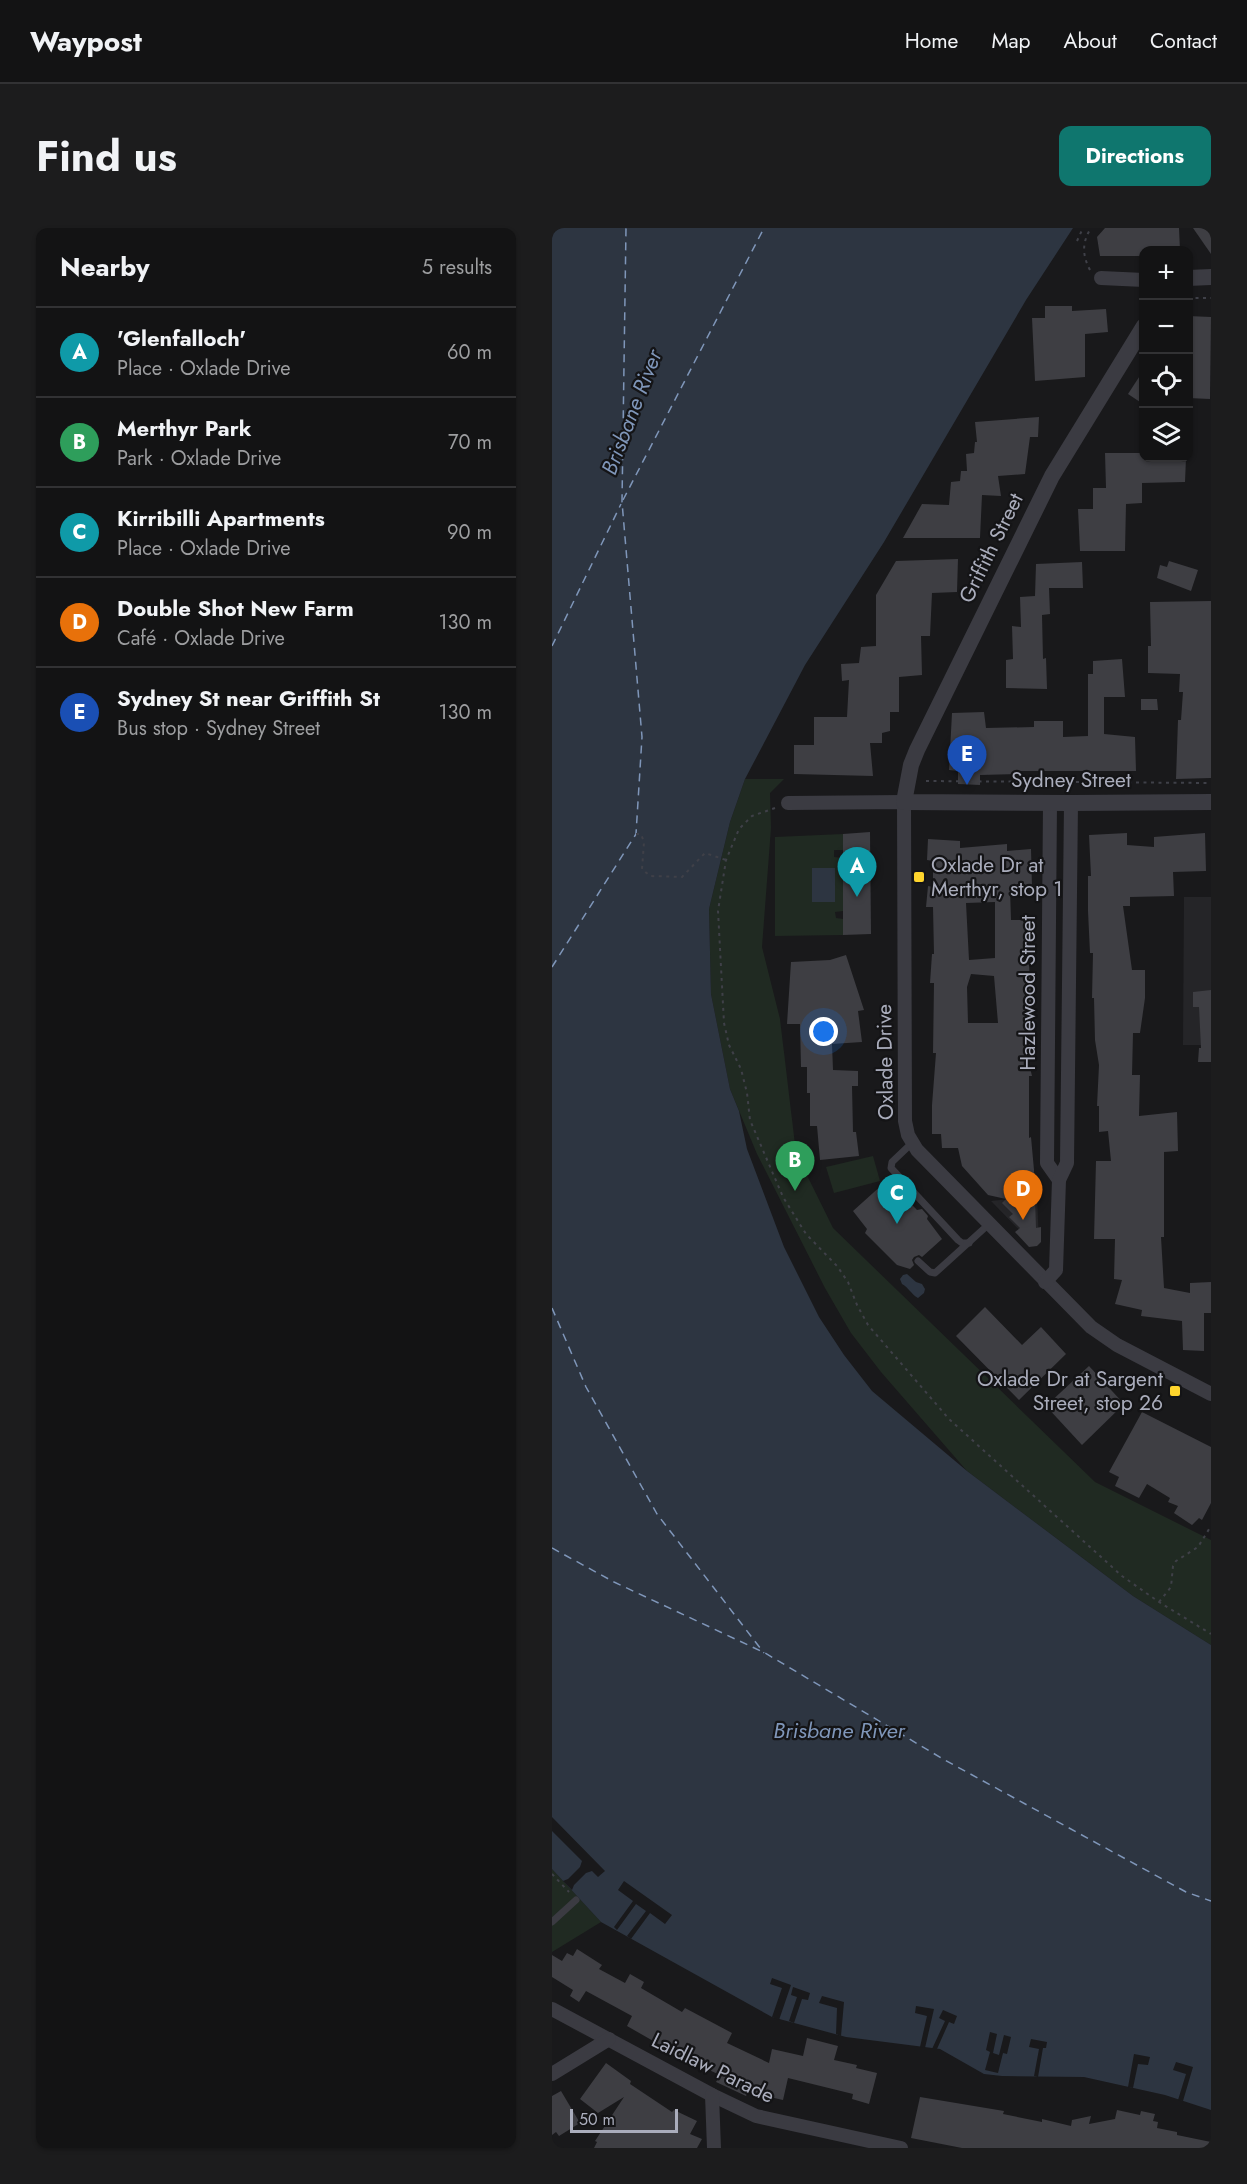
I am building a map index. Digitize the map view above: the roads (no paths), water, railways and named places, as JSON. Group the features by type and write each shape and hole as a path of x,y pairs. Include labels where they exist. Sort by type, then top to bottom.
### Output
{"street":[{"path":"1193,278 1211,277"},
{"path":"1101,278 1139,280"},
{"name":"Griffith Street","path":"904,802 910,765 1052,476 1139,333"},
{"name":"Oxlade Drive","path":"904,802 905,1121 913,1143 917,1150 1091,1327 1108,1339 1211,1394"},
{"name":"Sydney Street","path":"788,803 1211,802"},
{"name":"Hazlewood Street","path":"1050,803 1047,1163 1059,1180"},
{"name":"Hazlewood Street","path":"1045,1282 1056,1270 1059,1180 1067,1163 1071,803"},
{"name":"Laidlaw Parade","path":"552,2009 712,2095 756,2116 900,2148"},
{"path":"552,2074 609,2039"},
{"path":"712,2095 714,2148"}],"lane":[{"path":"913,1143 892,1162 891,1168 958,1240 962,1243 969,1243"},
{"path":"918,1261 930,1272 935,1273 989,1224"},
{"path":"552,1922 576,1900"}],"water":[{"name":"Brisbane River","path":"552,228 1073,228 1026,300 884,542 805,665 745,779 730,822 709,909 711,994 730,1089 739,1111 747,1149 784,1247 819,1317 844,1355 872,1391 967,1471 1133,1596 1211,1645 1211,2110 1165,2095 1084,2077 984,2074 940,2049 846,2037 772,2017 601,1922 552,1869"},
{"path":"812,868 835,868 835,902 812,902"},
{"path":"907,1274 922,1284 925,1289 918,1298 902,1284 900,1279"}],"place":[{"name":"Sydney St near Griffith St","path":"967,785"},
{"name":"Oxlade Dr at Merthyr, stop 1","path":"919,877"},
{"name":"'Glenfalloch'","path":"857,897"},
{"name":"Merthyr Park","path":"795,1191"},
{"name":"Double Shot New Farm","path":"1023,1220"},
{"name":"Kirribilli Apartments","path":"897,1224"},
{"name":"Oxlade Dr at Sargent Street, stop 26","path":"1175,1391"}]}
